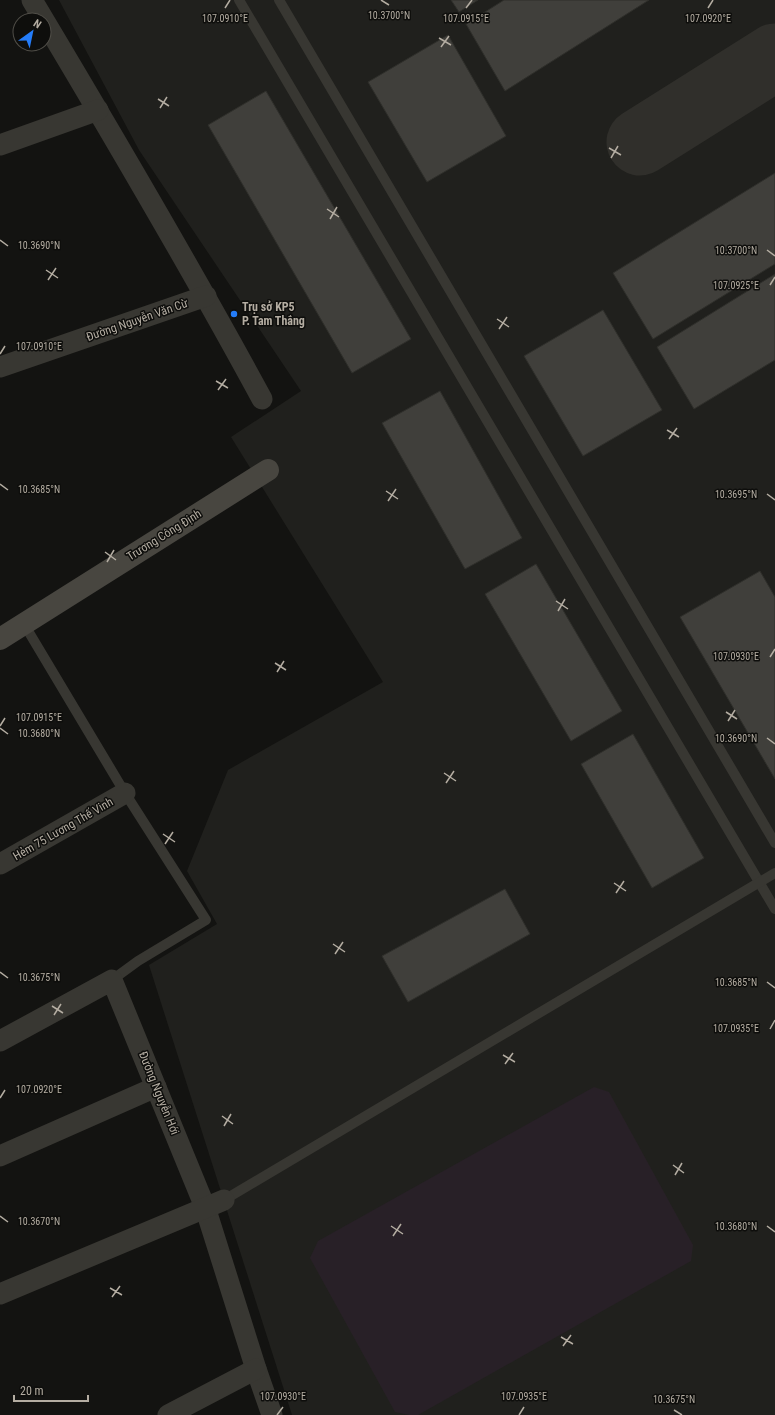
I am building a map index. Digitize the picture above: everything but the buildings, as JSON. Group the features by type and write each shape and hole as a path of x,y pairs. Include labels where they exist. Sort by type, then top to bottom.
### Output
{"street":[{"path":"32,0 206,296 262,399"},
{"path":"0,145 98,110"},
{"name":"Đường Nguyễn Văn Cừ","path":"0,367 206,296"},
{"name":"Trương Công Định","path":"0,639 268,470"},
{"name":"Hẻm 75 Lương Thế Vinh","path":"0,864 125,793"},
{"path":"0,1041 112,980"},
{"name":"Đường Nguyễn Hới","path":"112,980 156,1087 215,1203 256,1369 272,1415"},
{"path":"0,1156 156,1087"},
{"path":"0,1294 215,1203"},
{"path":"168,1415 256,1369"}],"lane":[{"path":"239,0 775,910"},
{"path":"279,0 775,843"},
{"path":"24,624 125,793 206,920 138,961 112,980"},
{"path":"215,1203 775,873"}],"shaded area":[{"path":"59,0 775,0 775,1415 292,1415 149,965 217,924 187,871 228,770 383,682 231,437 301,391 139,150"},
{"path":"594,1087 609,1092 693,1245 691,1261 418,1415 395,1412 310,1258 318,1241"}],"taxiway":[{"path":"640,142 775,57"}],"place":[{"name":"Trụ sở KP5 P. Tam Thắng","path":"234,314"}]}
